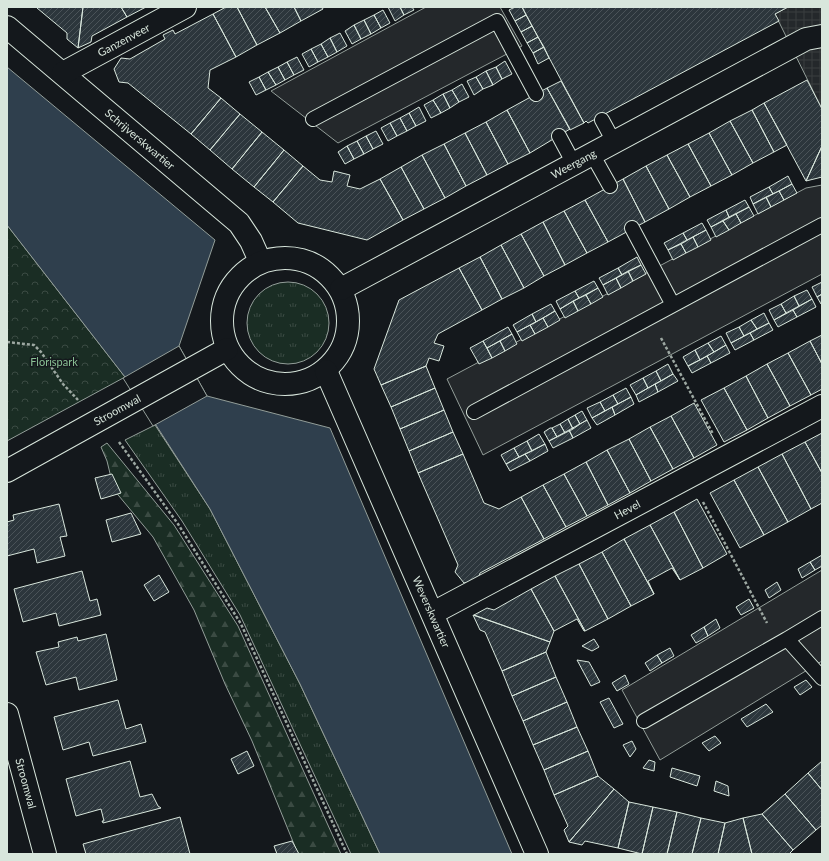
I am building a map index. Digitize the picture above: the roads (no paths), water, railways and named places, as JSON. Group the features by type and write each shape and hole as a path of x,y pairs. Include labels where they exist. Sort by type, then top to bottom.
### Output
{"street":[{"name":"Ganzenveer","path":"63,73 185,7"},
{"name":"Schrijverskwartier","path":"7,27 239,223 252,241 260,261"},
{"name":"Weergang","path":"341,289 614,142 814,38"},
{"path":"278,257 298,259 316,265 341,289 348,310 348,333 339,355 326,371 309,381 291,384 274,383 260,379 240,365 227,349 221,328 220,312 227,296 240,276 260,261 278,257"},
{"name":"Stroomwal","path":"7,471 227,349"},
{"name":"Weverskwartier","path":"326,371 537,854"},
{"name":"Hevel","path":"433,613 822,406"},
{"name":"Stroomwal","path":"7,714 45,854"}],"lane":[{"path":"313,120 497,21 536,94"},
{"path":"602,120 614,142"},
{"path":"559,136 610,186"},
{"path":"474,412 822,225"},
{"path":"632,228 673,305"},
{"path":"644,721 783,642 822,618"},
{"path":"783,642 822,678"}],"water":[{"path":"7,67 215,240 179,346 207,396 330,428 512,854 380,854 300,684 210,509 125,377 7,225"}],"park label":[{"name":"Florispark","path":"54,362"}]}
